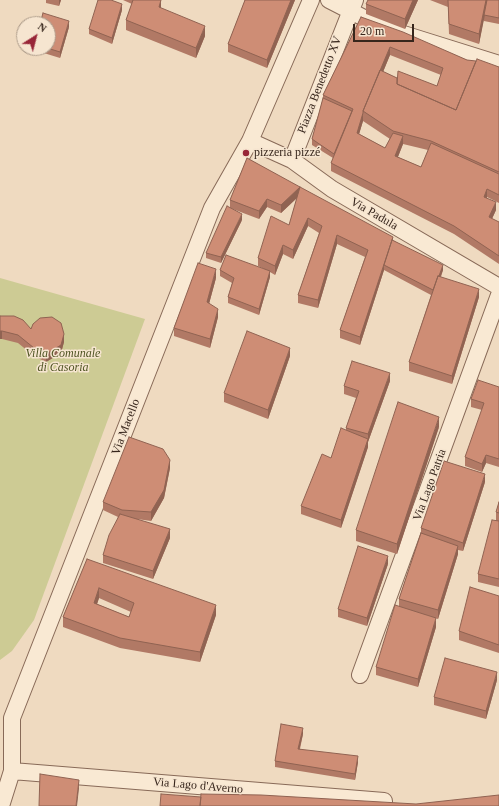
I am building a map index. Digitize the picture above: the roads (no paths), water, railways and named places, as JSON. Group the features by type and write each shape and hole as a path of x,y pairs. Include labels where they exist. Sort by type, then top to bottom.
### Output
{"street":[{"path":"250,141 311,0"},
{"path":"329,0 352,5 398,32 499,64"},
{"name":"Piazza Benedetto XV","path":"292,160 352,5"},
{"name":"Via Padula","path":"250,141 292,160 332,189 499,287"},
{"name":"Via Macello","path":"6,718 212,208 250,141"},
{"name":"Via Lago Patria","path":"360,675 499,295"},
{"path":"1,806 12,771 6,718"},
{"name":"Via Lago d'Averno","path":"12,771 384,801"}],"place":[{"name":"pizzeria pizzé","path":"246,153"}],"park label":[{"name":"Villa Comunale di Casoria","path":"63,361"}]}
